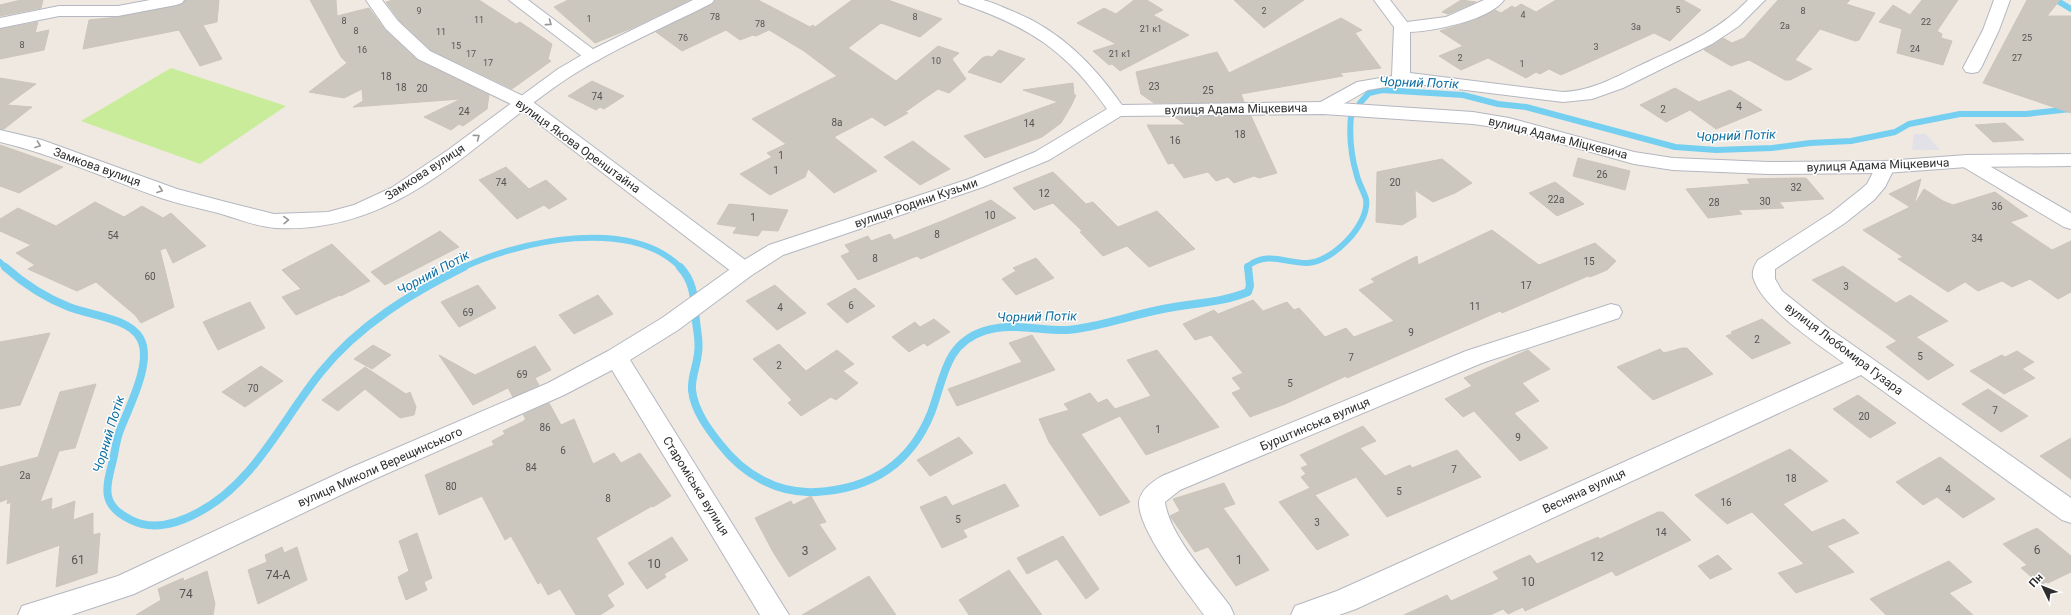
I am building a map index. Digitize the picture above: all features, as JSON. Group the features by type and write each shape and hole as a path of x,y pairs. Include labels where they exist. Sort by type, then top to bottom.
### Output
{"street":[{"path":"0,23 59,11 118,11 176,0"},
{"name":"вулиця Якова Оренштайна","path":"374,0 392,25 424,55 523,103 744,270"},
{"path":"517,0 593,56"},
{"name":"Замкова вулиця","path":"0,136 35,144 170,194 226,209 274,221 328,219 362,210 398,192 455,154 564,73 593,56 706,0"},
{"path":"966,0 1008,13 1048,35 1064,47 1102,87 1117,111"},
{"path":"1382,0 1402,27 1401,79"},
{"path":"1402,27 1429,26 1449,23 1471,14 1496,0"},
{"path":"1323,108 1363,86 1401,79 1426,79 1563,97 1579,96 1611,87 1708,40 1742,15 1757,0"},
{"path":"1972,68 1991,30 2002,0"},
{"name":"вулиця Адама Міцкевича","path":"1117,111 1323,108 1497,121 1660,163 1768,168 1885,167 1967,161 2071,160"},
{"name":"вулиця Родини Кузьми","path":"715,293 744,270 776,250 976,183 1042,156 1117,111"},
{"path":"1967,161 2071,222"},
{"name":"вулиця Любомира Гузара","path":"1885,167 1875,187 1868,195 1838,218 1773,259 1764,268 1764,279 1774,296 1819,333 2071,512"},
{"name":"вулиця Миколи Верещинського","path":"32,615 124,586 359,475 556,388 616,357 670,324 715,293"},
{"name":"Бурштинська вулиця","path":"1220,615 1169,543 1155,519 1152,509 1152,501 1155,494 1171,483 1474,357 1611,312"},
{"name":"Староміська вулиця","path":"616,357 775,615"},
{"name":"Весняна вулиця","path":"1305,615 1346,600 1861,364"}],"shaded area":[{"path":"1914,134 1926,134 1940,150 1912,150"}],"green space":[{"path":"171,68 286,106 200,164 81,121"}],"building":[{"path":"21,0 43,0 41,8 0,16 0,5"},
{"path":"185,0 219,0 217,22 203,25 222,59 200,66 179,30 83,49 89,20 118,17 176,6 182,4"},
{"path":"310,0 336,0 337,16 369,8 385,30 417,60 489,95 487,109 463,126 459,124 451,130 424,117 461,99 353,107 363,101 362,89 344,98 309,92 347,63 341,57"},
{"path":"393,0 479,0 516,24 520,22 552,44 548,59 551,61 512,89 431,50 399,20 386,2"},
{"path":"568,0 690,0 632,28 595,43 554,7"},
{"path":"715,0 758,0 810,27 813,25 815,27 852,0 888,0 942,19 920,37 881,23 848,48 896,81 938,46 959,53 952,59 966,79 949,93 938,89 905,112 908,113 885,126 872,117 834,137 877,171 834,193 808,169 805,177 770,195 740,174 772,157 767,153 786,144 752,119 837,76 804,51 769,30 756,36 753,35 740,40 726,30 682,51 656,32 713,4"},
{"path":"1134,0 1147,0 1163,10 1153,15 1189,35 1120,71 1112,64 1109,65 1093,51 1116,44 1077,23 1104,8 1116,14"},
{"path":"1234,0 1304,0 1264,28"},
{"path":"1461,0 1476,2 1448,14 1442,12"},
{"path":"1556,0 1683,0 1701,10 1670,41 1654,33 1561,75 1549,69 1540,74 1536,72 1526,78 1488,58 1461,70 1439,56 1463,46 1440,31 1475,20 1495,10 1501,13 1512,6 1515,8 1521,4 1536,12"},
{"path":"1778,0 1850,0 1846,4 1875,13 1859,40 1855,41 1820,29 1795,60 1812,69 1790,80 1785,80 1749,60 1731,66 1704,50 1723,38 1732,43 1744,38"},
{"path":"1922,0 1958,0 1937,31 1942,34 1941,38 1952,41 1943,65 1897,53 1902,29 1879,22 1893,5 1910,15"},
{"path":"2027,0 2060,0 2047,16 2071,16 2071,113 1983,83"},
{"path":"1341,18 1362,30 1355,33 1381,68 1340,73 1343,76 1241,94 1244,102 1154,103 1141,94 1136,72 1217,52 1229,73"},
{"path":"38,22 35,33 49,30 44,50 0,59 0,29"},
{"path":"999,50 1025,59 1001,83 968,72 982,58 987,56 992,57"},
{"path":"0,78 36,84 7,105 32,107 4,129 0,129"},
{"path":"592,81 624,96 604,109 600,107 596,110 568,96"},
{"path":"1073,83 1074,95 1076,95 1071,106 1061,123 1042,137 985,158 964,136 1058,102 1023,90"},
{"path":"1675,88 1699,102 1730,90 1762,110 1716,129 1690,110 1666,122 1640,105"},
{"path":"1251,116 1277,173 1259,178 1254,176 1234,183 1228,177 1216,181 1208,172 1184,178 1173,163 1168,164 1147,125 1186,125 1175,117"},
{"path":"2005,123 2024,140 1993,142 1975,125"},
{"path":"913,141 950,169 920,185 884,157"},
{"path":"0,145 63,167 19,193 0,186"},
{"path":"1578,158 1630,171 1625,190 1573,176"},
{"path":"1442,159 1472,183 1455,193 1433,202 1415,190 1416,217 1402,225 1376,222 1377,172"},
{"path":"506,167 529,189 546,180 567,199 549,209 544,205 517,219 479,180"},
{"path":"1053,172 1086,204 1093,202 1118,227 1157,211 1195,249 1149,267 1127,246 1103,256 1080,232 1082,231 1053,203 1034,210 1013,188"},
{"path":"1806,178 1824,199 1779,202 1784,208 1738,210 1742,214 1708,218 1686,189 1750,184 1747,179"},
{"path":"1921,179 1914,205 1924,189 1943,201 1953,205 1995,192 2028,216 2010,222 2052,250 2071,241 2071,292 2058,299 2030,279 2012,287 2002,281 1978,291 1965,282 1948,292 1898,259 1903,257 1863,230 1910,207 1889,194"},
{"path":"1555,182 1584,204 1557,216 1529,193"},
{"path":"991,200 1016,218 921,259 917,256 858,280 841,256 850,252 845,245 868,236 871,241 890,234 894,240"},
{"path":"95,202 124,217 142,206 163,218 171,213 206,246 173,263 166,248 160,250 174,307 141,323 135,315 96,282 77,291 28,269 35,265 16,253 31,245 0,231 0,219 18,208 56,226"},
{"path":"729,204 788,210 778,231 762,230 758,236 733,233 737,227 717,224"},
{"path":"1492,230 1539,265 1595,243 1616,261 1607,270 1590,277 1588,276 1502,313 1500,311 1347,378 1346,376 1285,404 1250,417 1232,393 1241,389 1232,378 1243,373 1211,335 1195,340 1183,324 1214,310 1218,314 1253,300 1263,311 1287,302 1294,310 1299,308 1325,337 1346,328 1354,337 1394,321 1359,290 1375,282 1371,279 1417,256 1418,265"},
{"path":"440,231 459,247 385,285 371,272"},
{"path":"332,244 370,281 341,296 340,295 296,315 282,297 301,289 282,270"},
{"path":"1036,258 1054,278 1016,295 1002,279 1016,271 1013,268"},
{"path":"1843,266 1896,303 1910,295 1948,321 1916,337 1954,365 1928,380 1886,347 1897,341 1812,280"},
{"path":"478,285 496,308 459,327 441,302"},
{"path":"775,285 806,313 777,330 746,301"},
{"path":"855,288 875,306 847,323 827,304"},
{"path":"598,295 613,314 574,334 559,315"},
{"path":"250,302 265,328 218,350 203,322"},
{"path":"934,319 950,332 927,346 924,343 909,352 892,337 915,322 920,327"},
{"path":"1762,319 1791,343 1752,359 1726,336 1734,333 1731,332"},
{"path":"50,333 20,405 0,409 0,342"},
{"path":"1032,335 1055,370 957,406 948,389 1022,362 1009,343"},
{"path":"779,344 806,371 837,350 854,364 843,371 858,383 836,400 831,397 801,416 788,403 792,400 753,359"},
{"path":"373,345 391,355 372,369 354,359"},
{"path":"535,346 551,370 535,378 539,385 513,397 508,388 473,405 439,355 475,375"},
{"path":"1687,348 1713,374 1653,400 1617,367 1660,349 1664,353"},
{"path":"1157,350 1219,427 1146,455 1120,416 1081,434 1130,502 1100,516 1049,442 1039,419 1069,410 1064,404 1090,393 1098,403 1107,399 1115,409 1151,396 1127,360"},
{"path":"1528,350 1550,369 1522,383 1539,401 1514,413 1548,448 1520,461 1474,411 1463,417 1445,399 1472,386 1464,378"},
{"path":"2017,351 2034,362 2022,369 2035,378 2004,394 1970,371 2002,355 2005,357"},
{"path":"261,366 283,381 245,407 222,392"},
{"path":"365,367 406,394 410,392 416,407 414,415 400,418 365,389 338,411 322,400"},
{"path":"96,384 75,448 59,451 40,502 52,498 51,510 75,501 73,520 93,513 93,535 100,533 97,573 56,587 60,545 7,564 11,502 7,504 8,499 0,502 0,467 38,457 60,392"},
{"path":"1988,389 2028,416 2001,432 1962,404"},
{"path":"1858,395 1896,423 1870,438 1833,409"},
{"path":"549,403 561,425 574,419 593,464 614,453 621,463 640,453 671,496 596,538 624,584 607,595 614,606 600,615 576,615 560,589 548,595 541,582 538,584 511,536 505,540 482,496 439,515 425,475 494,445 492,441 505,434 503,431 526,419 523,415"},
{"path":"1363,426 1376,441 1360,448 1385,476 1410,465 1412,468 1457,450 1481,477 1387,517 1356,477 1315,495 1349,535 1317,550 1279,502 1310,488 1301,477 1306,474 1301,468 1308,465 1300,455"},
{"path":"959,437 973,453 930,476 917,460"},
{"path":"2071,438 2071,479 2040,456"},
{"path":"1790,449 1828,481 1783,504 1812,532 1844,519 1859,533 1827,546 1854,572 1796,593 1778,573 1804,564 1752,512 1727,524 1695,495"},
{"path":"1940,457 1995,499 1963,518 1937,497 1923,505 1896,482"},
{"path":"1224,483 1235,504 1223,508 1269,570 1236,586 1208,547 1195,552 1170,516 1180,511 1173,499"},
{"path":"1005,484 1019,506 963,530 967,537 942,548 920,507 946,496 952,506"},
{"path":"811,496 826,522 819,524 836,549 789,577 773,552 755,518 791,501 793,505"},
{"path":"1658,512 1663,512 1691,540 1616,576 1612,571 1525,611 1523,607 1508,614 1503,609 1490,615 1404,615 1447,595 1451,601 1499,579 1493,572 1530,555 1537,564 1598,537 1600,539"},
{"path":"2037,528 2071,556 2071,572 2041,585 2021,568 2027,565 2003,544"},
{"path":"417,533 432,578 424,582 427,590 406,600 398,577 409,571 399,541"},
{"path":"1063,536 1099,589 1086,599 1057,559 1027,574 1017,558"},
{"path":"672,537 688,560 664,574 666,577 647,589 628,563"},
{"path":"282,547 284,553 297,547 307,580 258,604 248,570 267,562 265,555"},
{"path":"1718,555 1732,569 1710,579 1698,566"},
{"path":"1949,561 1972,582 1949,593 1973,615 1886,615 1870,599"},
{"path":"1009,570 1042,615 969,615 959,600"},
{"path":"207,571 215,604 213,615 136,615 161,600 158,589 183,578 184,581"},
{"path":"869,576 896,615 802,615"}],"waterway":[{"name":"Чорний Потік","path":"2056,0 2071,9"},
{"name":"Чорний Потік","path":"1360,103 1369,93 1382,90 1463,95 1498,104 1526,107 1675,147 1716,150 1772,148 1810,143 1851,141 1895,132 1909,124 1960,114 2026,114 2071,109"},
{"name":"Чорний Потік","path":"1248,267 1255,262 1269,258 1299,263 1317,261 1327,257 1337,250 1355,231 1362,220 1366,209 1366,199 1353,161 1350,138 1351,116"},
{"name":"Чорний Потік","path":"462,268 513,249 543,242 574,238 605,238 634,242 660,252 681,268"},
{"name":"Чорний Потік","path":"0,262 5,267"},
{"name":"Чорний Потік","path":"5,267 19,279 43,295 77,310 118,322 135,331 140,338 144,360 142,373 118,436 107,487 110,502 114,508 131,520 148,525 166,524 183,519 199,512 219,499 252,467 321,372 336,355 369,325 386,312 424,288 462,268"},
{"name":"Чорний Потік","path":"681,268 689,279 693,292 699,345 692,381 692,390 696,405 706,426 729,455 750,473 775,486 788,490 816,492 854,486 886,471 900,460 912,447 931,413 947,364 953,354 971,337 994,328 1005,327 1067,330 1103,324 1163,309 1238,296 1248,292 1250,286 1248,267"}]}
